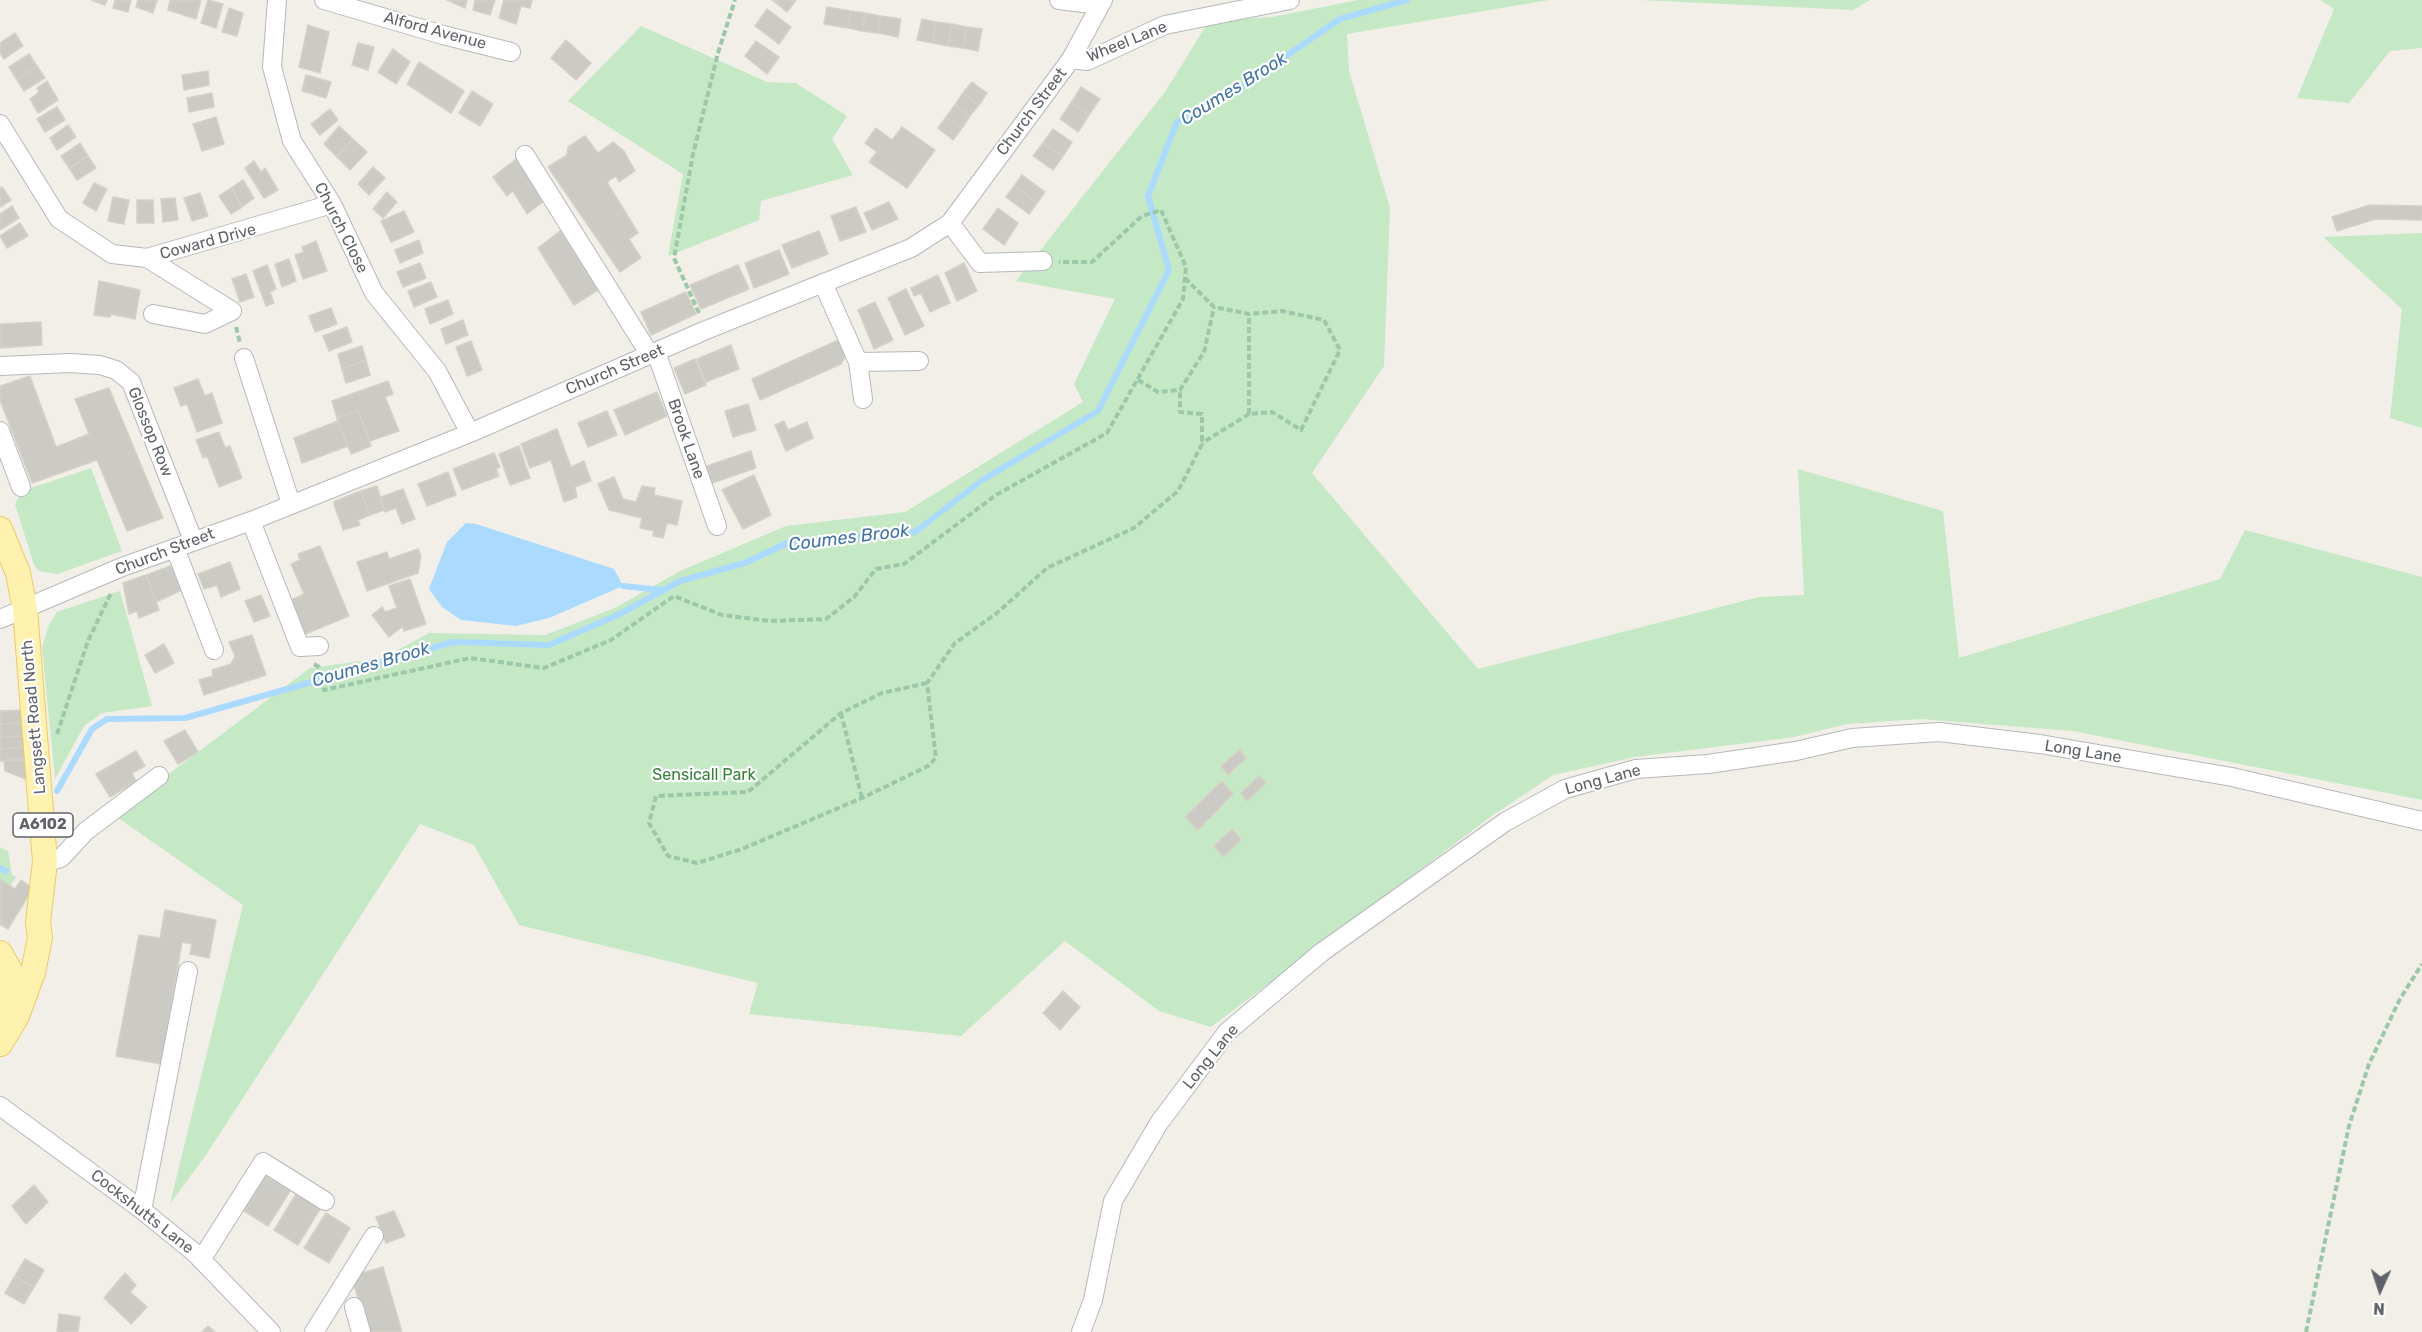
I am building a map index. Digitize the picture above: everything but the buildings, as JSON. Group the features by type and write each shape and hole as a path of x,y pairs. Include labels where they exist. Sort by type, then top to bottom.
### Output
{"main road":[{"name":"A6102","path":"0,529 18,573 25,609"},
{"name":"Langsett Road North","path":"2,1039 17,1016 33,972 40,938 38,922 45,862 35,801 25,609"},
{"name":"A6102","path":"2,1039 13,976 2,956 24,942 38,922"}],"street":[{"name":"Church Close","path":"277,0 272,67 278,97 292,141 332,204 374,293 437,371 470,433"},
{"name":"Alford Avenue","path":"324,0 443,35 511,51"},
{"path":"1059,0 1101,2"},
{"name":"Wheel Lane","path":"1071,59 1087,61 1165,25 1290,0"},
{"name":"Church Street","path":"0,619 122,567 251,521 470,433 706,330 911,248 950,223 1071,59 1101,2"},
{"name":"Coward Drive","path":"0,124 59,219 112,254 147,258 279,222 332,204"},
{"name":"Brook Lane","path":"525,155 653,353 717,526"},
{"path":"950,223 980,263 1043,261"},
{"path":"147,258 232,311"},
{"path":"823,283 858,362 863,399"},
{"path":"153,314 205,324 232,311"},
{"path":"244,358 291,504"},
{"path":"858,362 919,361"},
{"name":"Glossop Row","path":"0,366 70,363 100,365 116,370 131,382 193,540"},
{"path":"0,430 21,487"},
{"path":"251,521 300,647 319,646"},
{"path":"175,548 214,650"},
{"name":"Long Lane","path":"1081,1332 1094,1300 1113,1201 1159,1123 1227,1032 1322,952 1505,822 1564,789 1636,769 1708,764 1796,752 1852,738 1939,732 2040,744 2232,777 2422,821"},
{"path":"45,862 61,858 86,831 159,776"},
{"path":"142,1210 188,971"},
{"name":"Cockshutts Lane","path":"0,1106 142,1210 201,1260 271,1332"},
{"path":"201,1260 263,1162 325,1201"},
{"path":"314,1332 374,1236"},
{"path":"354,1307 361,1332"}],"path":[{"path":"706,330 674,258 693,154 717,53 735,0"},
{"path":"319,667 324,690 470,658 544,668 611,640 674,596 722,615 770,621 826,618 854,597 876,569 904,564 996,495 1107,433 1183,299 1186,267 1161,210 1142,216 1092,262 1043,261"},
{"path":"1185,278 1214,308 1249,314 1282,311 1324,320 1340,350 1300,430 1272,412 1249,414 1202,444"},
{"path":"927,683 882,693 840,713 748,792 656,796 649,823 668,856 697,863 742,849 862,798 928,766 936,758 927,683 955,643 997,613 1047,568 1134,528 1178,491 1202,444 1202,414 1180,412 1180,390 1204,352 1214,308"},
{"path":"232,311 244,358"},
{"path":"1249,314 1249,414"},
{"path":"1138,380 1158,392 1180,390"},
{"path":"55,738 88,641 122,567"},
{"path":"840,713 862,798"},
{"path":"2306,1332 2349,1126 2369,1064 2400,999 2422,964"}],"green space":[{"name":"Sensicall Park","path":"1358,0 1549,0 1347,34 1349,71 1390,208 1384,366 1312,473 1478,669 1759,597 1804,595 1798,469 1943,511 1959,658 2220,579 2245,530 2422,577 2422,800 2073,731 1921,719 1847,724 1794,737 1635,757 1553,775 1489,818 1211,1027 1159,1011 1065,941 961,1036 749,1014 758,983 519,925 474,845 420,824 208,1152 170,1204 243,905 114,815 310,668 383,658 429,633 545,635 615,608 680,571 786,526 905,512 1083,402 1074,384 1115,299 1016,281 1165,92 1209,21 1272,17"},
{"path":"1640,0 1870,0 1853,10"},
{"path":"2320,0 2422,0 2422,48 2390,51 2349,103 2297,98 2334,9"},
{"path":"641,26 767,82 796,83 847,116 832,139 853,175 761,201 759,220 668,256 683,174 568,101"},
{"path":"2422,233 2422,428 2390,418 2402,309 2323,237"},
{"path":"91,468 122,551 57,574 39,571 34,565 15,504 22,491"},
{"path":"120,591 152,706 102,713 84,726 55,779 42,647 49,625 57,612"},
{"path":"0,847 8,851 12,875 16,877 10,886 0,879"}],"water":[{"path":"466,523 476,524 614,569 623,586 549,618 516,626 461,620 442,607 429,589 447,542"}],"waterway":[{"name":"Coumes Brook","path":"57,791 92,729 107,719 185,718 453,642 549,645 620,614 680,581 745,563 787,543 915,532 981,481 1098,411 1169,270 1148,196 1177,122 1228,96 1340,19 1407,0"},
{"path":"623,586 661,590"},
{"name":"Coumes Brook","path":"0,868 6,871"}]}
